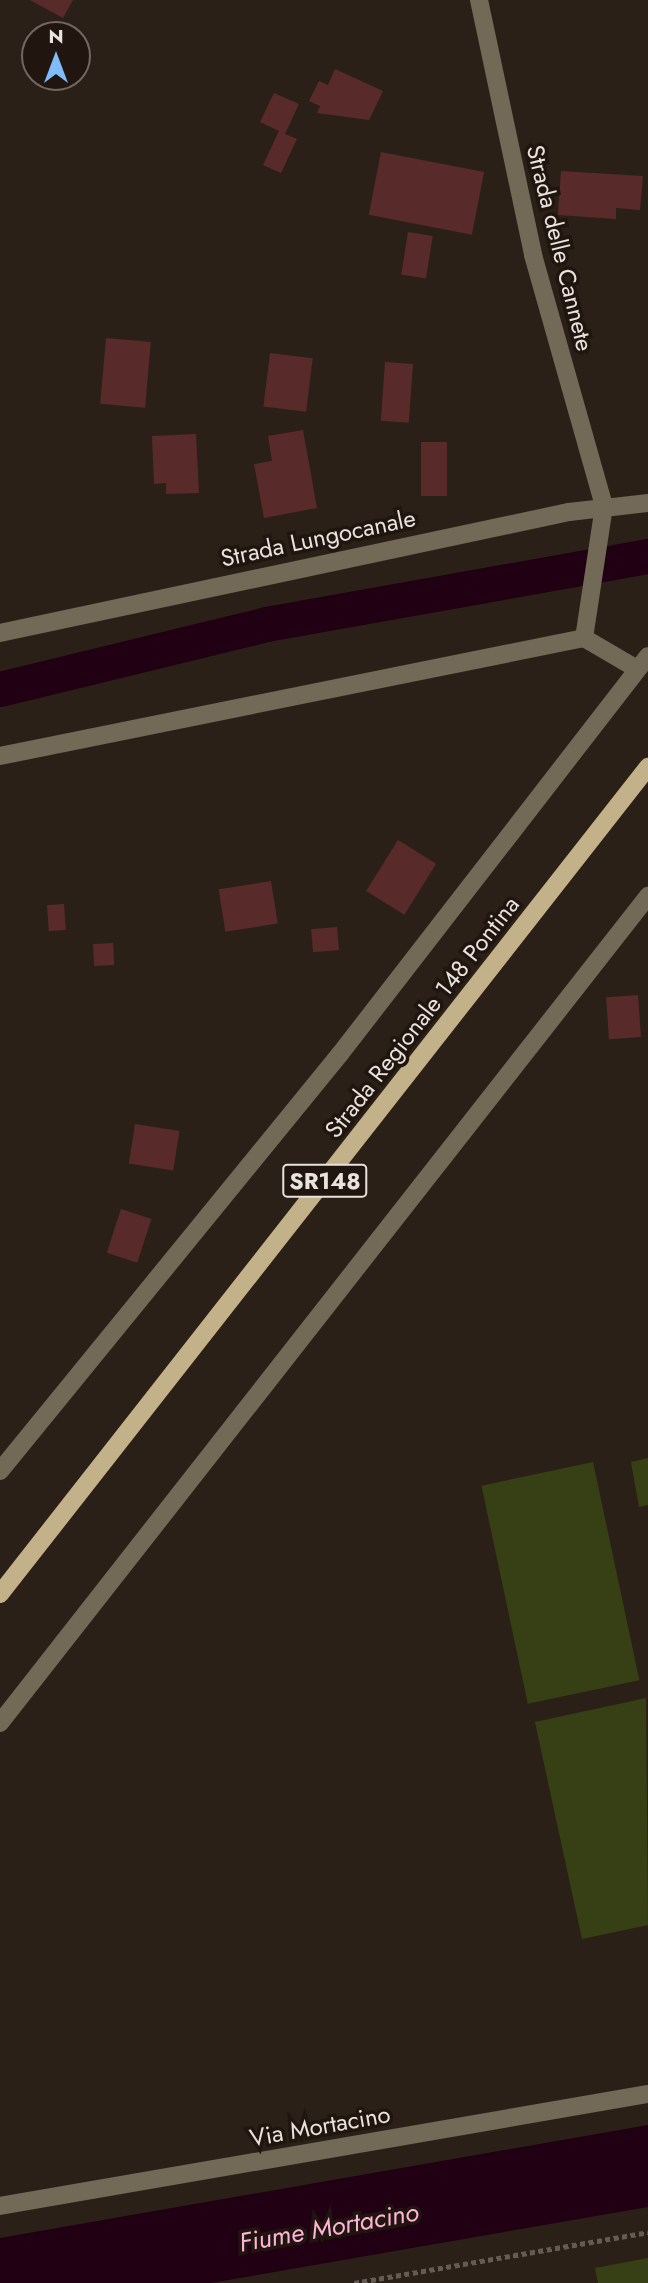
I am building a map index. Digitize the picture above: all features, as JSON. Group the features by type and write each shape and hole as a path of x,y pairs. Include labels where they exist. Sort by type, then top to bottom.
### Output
{"main road":[{"name":"Strada Regionale 148 Pontina","path":"0,1594 648,767"}],"street":[{"name":"Strada delle Cannete","path":"479,0 533,255 604,506"},
{"name":"Strada Lungocanale","path":"0,632 604,506 648,503"},
{"path":"584,638 604,506"},
{"path":"0,756 584,638 643,663 340,1054 0,1471"},
{"path":"0,1723 648,895"},
{"name":"Via Mortacino","path":"0,2206 648,2094"}],"path":[{"path":"354,2283 648,2232"}],"green space":[{"path":"648,1458 648,1505 639,1507 631,1462"},
{"path":"593,1462 639,1680 528,1704 481,1486"},
{"path":"646,1698 648,1925 582,1939 535,1722"},
{"path":"648,2258 648,2283 598,2283 595,2268"}],"water":[{"name":"Fiume Mortacino","path":"648,2125 648,2207 211,2283 0,2283 0,2238"}],"building":[{"path":"30,0 73,0 63,18"},
{"path":"335,69 383,91 369,120 317,113 320,106 309,101 319,81 328,85"},
{"path":"274,93 299,104 285,134 297,139 281,173 263,165 279,131 260,122"},
{"path":"381,152 484,172 472,235 369,215"},
{"path":"561,171 643,176 640,210 616,208 616,219 558,215"},
{"path":"408,232 433,236 426,278 401,274"},
{"path":"106,338 151,342 145,408 100,404"},
{"path":"270,353 313,358 306,412 263,407"},
{"path":"385,362 413,364 409,423 381,421"},
{"path":"303,430 317,508 264,518 254,464 272,461 268,436"},
{"path":"196,434 199,493 166,494 166,483 154,484 152,436"},
{"path":"421,442 447,442 447,496 421,496"},
{"path":"398,840 436,864 404,915 366,891"},
{"path":"271,881 278,923 225,932 219,889"},
{"path":"64,904 66,930 49,931 47,905"},
{"path":"337,927 339,950 313,952 311,929"},
{"path":"113,943 114,965 94,966 93,944"},
{"path":"638,995 641,1037 609,1039 606,997"},
{"path":"135,1124 179,1131 173,1171 129,1164"},
{"path":"121,1209 151,1219 137,1263 107,1253"}],"waterway":[{"path":"0,689 266,624 648,556"}]}
